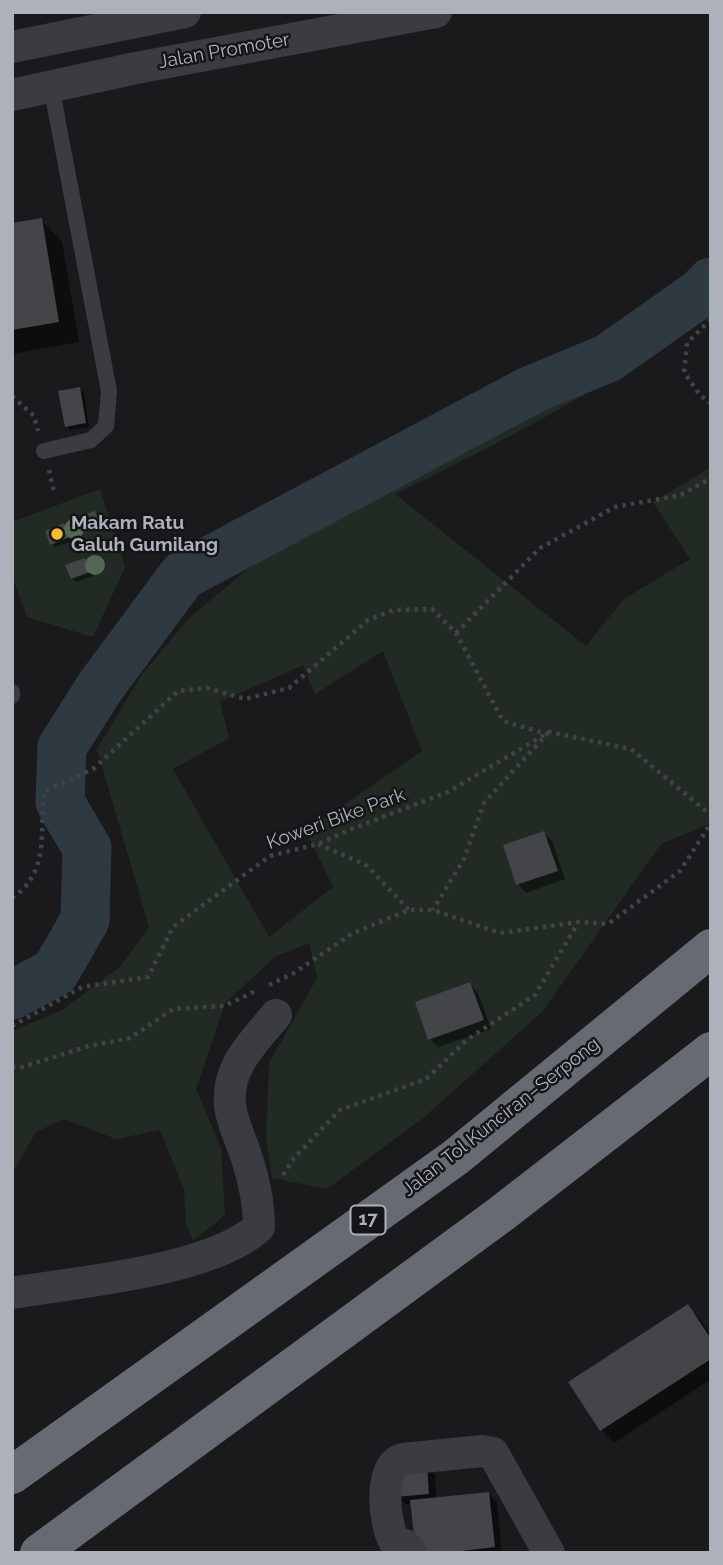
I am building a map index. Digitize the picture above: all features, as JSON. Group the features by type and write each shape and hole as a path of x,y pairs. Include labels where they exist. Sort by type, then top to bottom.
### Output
{"highway":[{"name":"Jalan Tol Kunciran–Serpong","path":"12,1475 456,1157 711,948"},
{"path":"39,1553 489,1223 711,1051"}],"street":[{"path":"12,47 185,12"},
{"name":"Jalan Promoter","path":"12,95 136,68 436,12"},
{"path":"12,1293 166,1267 224,1249 252,1234 259,1227 259,1211 251,1175 229,1111 231,1087 240,1063 276,1015"},
{"path":"411,1553 405,1545 394,1541 388,1531 386,1488 391,1466 403,1459 482,1451 493,1453 549,1553"}],"lane":[{"path":"44,450 91,440 106,426 110,391 51,86"}],"path":[{"path":"711,319 687,343 684,372 699,394 711,404"},
{"path":"456,634 540,548 615,507 681,495 711,478"},
{"path":"12,898 26,889 42,855 44,791 93,769 178,691 207,688 245,699 289,688 368,620 394,610 432,609 456,634 503,721 547,734 549,732 631,749 711,815"},
{"path":"433,910 464,859 484,803 547,734"},
{"name":"Koweri Bike Park","path":"12,1026 82,987 148,977 173,926 270,856 318,844 448,792 547,734"},
{"path":"12,1069 89,1046 130,1038 173,1009 224,1006 294,973 353,933 409,909 433,910 500,933 579,922 608,924 680,871 711,823"},
{"path":"318,844 366,865 409,909"},
{"path":"259,1211 294,1158 340,1110 426,1079 468,1039 535,995 579,922"}],"shaded area":[{"path":"711,295 711,310 598,387 476,454 395,494 586,646 624,599 690,559 653,502 711,467 711,823 661,844 542,1012 422,1119 327,1189 272,1178 266,1138 269,1063 317,978 309,943 275,957 225,1003 196,1089 221,1148 225,1215 193,1241 186,1224 184,1189 160,1130 116,1139 64,1119 36,1132 12,1173 12,1031 62,1010 120,967 149,927 97,749 143,673 189,618 290,534 600,377","holes":["383,651 422,751 306,831 333,887 269,937 173,769 229,738 220,702 303,665 315,694"]},
{"path":"100,489 125,567 93,637 27,617 12,575 12,522"}],"building":[{"path":"42,218 59,322 12,330 12,223"},
{"path":"80,387 86,423 65,427 58,391"},
{"path":"95,511 100,524 90,528 85,514"},
{"name":"Makam Ratu Galuh Gumilang","path":"64,523 70,537 50,545 45,531"},
{"path":"85,558 90,572 71,579 65,565"},
{"path":"544,831 558,871 516,885 503,845"},
{"path":"470,982 484,1020 428,1040 415,1002"},
{"path":"688,1304 711,1339 711,1359 600,1431 568,1382"},
{"path":"427,1464 429,1494 395,1497 393,1467"},
{"path":"489,1492 495,1547 445,1553 416,1553 410,1500"}],"waterway":[{"path":"12,995 55,972 85,920 87,848 60,802 62,747 100,687 183,575 531,390 608,358 699,294 711,282"}],"place":[{"name":"Makam Ratu Galuh Gumilang","path":"57,534"}]}
